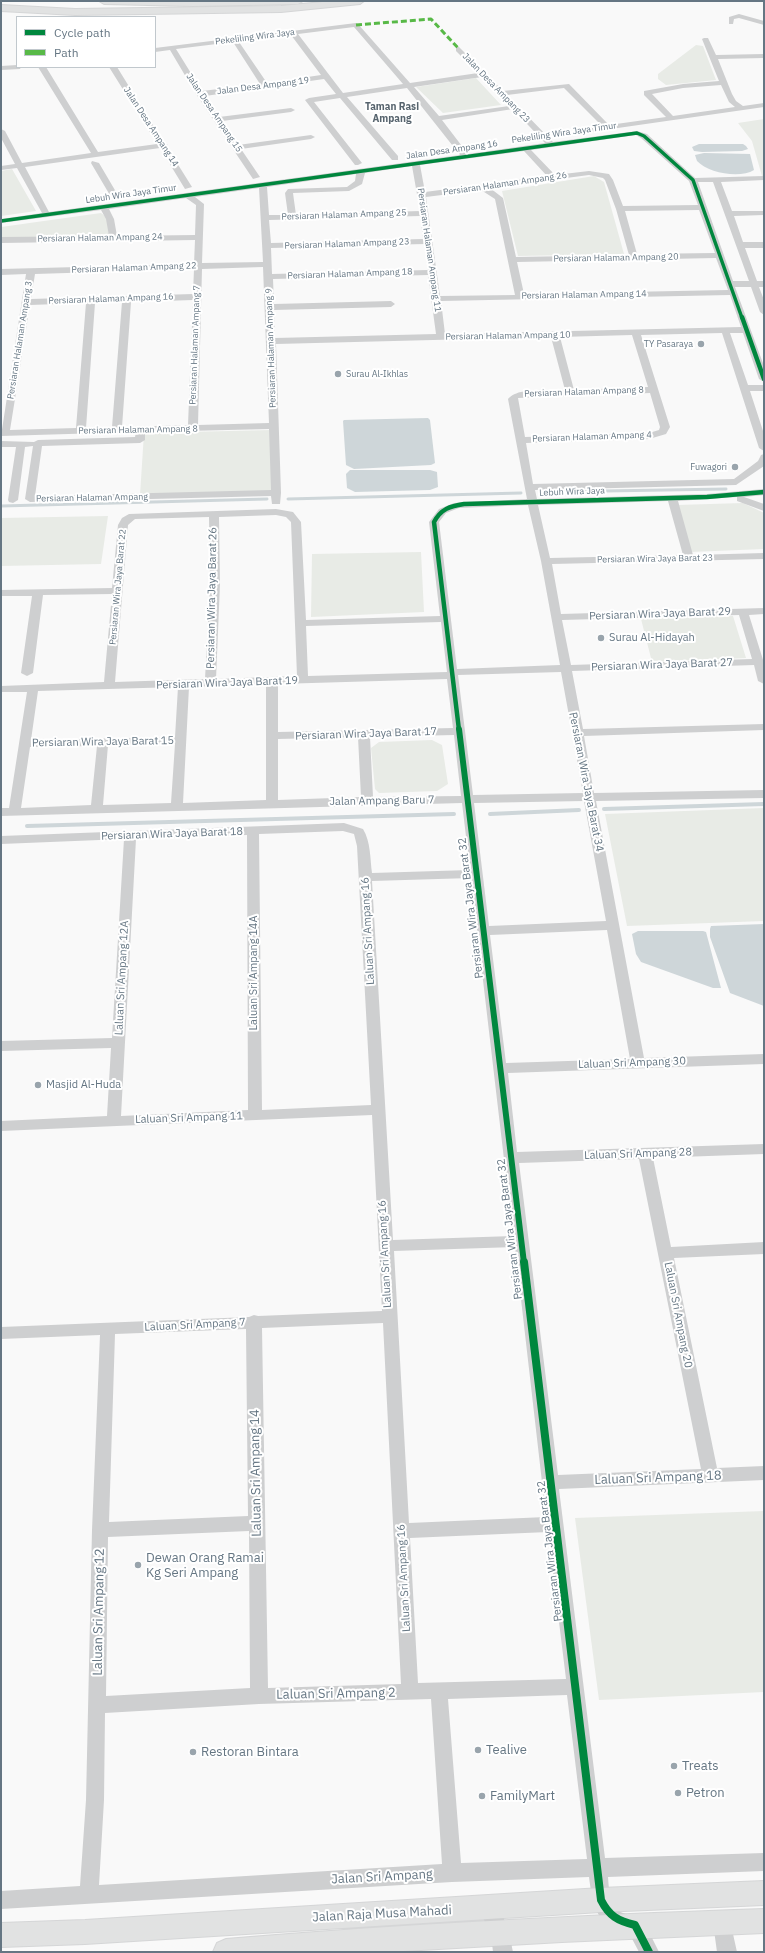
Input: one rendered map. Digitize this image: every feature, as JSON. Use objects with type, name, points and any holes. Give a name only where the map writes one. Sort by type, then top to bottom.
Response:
[{"type":"highway","points":[[104,1],[193,4],[298,1]]},
{"type":"main road","points":[[1,8],[75,12],[274,10],[360,1]]},
{"type":"main road","name":"Jalan Raja Musa Mahadi","points":[[1,1935],[93,1932],[601,1900],[764,1893]]},
{"type":"main road","points":[[226,1952],[502,1942],[635,1925],[764,1921]]},
{"type":"street","points":[[731,22],[731,18],[736,16],[764,23]]},
{"type":"street","name":"Pekeliling Wira Jaya","points":[[156,50],[234,39],[356,26],[406,86]]},
{"type":"street","points":[[293,33],[326,78],[395,158]]},
{"type":"street","points":[[706,38],[733,102],[741,108]]},
{"type":"street","points":[[234,39],[265,85]]},
{"type":"street","name":"Jalan Desa Ampang 15","points":[[172,48],[200,94],[237,147],[255,179]]},
{"type":"street","name":"Jalan Desa Ampang 23","points":[[458,49],[514,107],[532,139],[550,144]]},
{"type":"street","points":[[713,57],[764,56]]},
{"type":"street","points":[[1,68],[16,66]]},
{"type":"street","points":[[43,68],[96,159],[115,198]]},
{"type":"street","name":"Jalan Desa Ampang 14","points":[[114,68],[164,145],[188,191]]},
{"type":"street","points":[[292,217],[289,193],[291,191],[349,189],[359,182],[360,167],[309,100],[341,94],[483,75]]},
{"type":"street","name":"Jalan Desa Ampang 19","points":[[200,94],[326,78]]},
{"type":"street","points":[[671,118],[647,93],[683,86],[724,83]]},
{"type":"street","points":[[406,86],[463,152]]},
{"type":"street","points":[[501,93],[566,86],[607,127]]},
{"type":"street","points":[[584,131],[764,105]]},
{"type":"street","points":[[436,119],[514,107]]},
{"type":"street","points":[[218,119],[291,110]]},
{"type":"street","points":[[681,116],[685,118],[710,118],[764,113]]},
{"type":"street","points":[[1,131],[45,211],[115,198],[188,191],[255,179]]},
{"type":"street","name":"Pekeliling Wira Jaya Timur","points":[[255,179],[360,167],[415,163],[463,152],[525,148],[637,134],[644,136],[693,180],[764,379]]},
{"type":"street","points":[[532,139],[556,135]]},
{"type":"street","points":[[237,147],[311,137]]},
{"type":"street","name":"Jalan Desa Ampang 16","points":[[294,172],[360,167],[395,158],[463,152],[498,144]]},
{"type":"street","points":[[1,168],[96,159],[164,145]]},
{"type":"street","points":[[525,148],[553,178]]},
{"type":"street","name":"Persiaran Halaman Ampang 11","points":[[415,163],[424,213],[441,337]]},
{"type":"street","name":"Persiaran Halaman Ampang 26","points":[[421,195],[484,188],[589,173],[606,176],[620,209]]},
{"type":"street","points":[[95,179],[104,178]]},
{"type":"street","points":[[693,180],[764,178]]},
{"type":"street","name":"Lebuh Wira Jaya Timur","points":[[1,221],[45,211],[104,207],[255,179]]},
{"type":"street","name":"Persiaran Halaman Ampang 9","points":[[255,179],[265,218],[267,246],[276,512]]},
{"type":"street","points":[[716,179],[764,312]]},
{"type":"street","points":[[484,188],[499,198],[520,296]]},
{"type":"street","name":"Persiaran Halaman Ampang 7","points":[[188,191],[200,204],[193,428]]},
{"type":"street","points":[[104,207],[110,219],[113,238]]},
{"type":"street","points":[[634,258],[620,209],[702,207]]},
{"type":"street","name":"Persiaran Halaman Ampang 25","points":[[265,218],[424,213]]},
{"type":"street","points":[[729,214],[764,213]]},
{"type":"street","name":"Persiaran Halaman Ampang 24","points":[[1,240],[198,237]]},
{"type":"street","name":"Persiaran Halaman Ampang 23","points":[[267,246],[428,241]]},
{"type":"street","points":[[740,245],[764,245]]},
{"type":"street","name":"Persiaran Halaman Ampang 20","points":[[513,260],[720,255]]},
{"type":"street","name":"Persiaran Halaman Ampang 22","points":[[1,272],[268,264]]},
{"type":"street","name":"Persiaran Halaman Ampang 3","points":[[3,433],[31,270]]},
{"type":"street","name":"Persiaran Halaman Ampang 18","points":[[268,276],[432,272]]},
{"type":"street","name":"Persiaran Halaman Ampang 14","points":[[435,299],[731,288],[754,284],[764,284]]},
{"type":"street","name":"Persiaran Halaman Ampang 16","points":[[26,302],[196,297]]},
{"type":"street","points":[[117,430],[127,299]]},
{"type":"street","points":[[81,431],[91,300]]},
{"type":"street","points":[[270,307],[391,304]]},
{"type":"street","points":[[725,330],[764,448]]},
{"type":"street","name":"Persiaran Halaman Ampang 10","points":[[270,341],[746,330]]},
{"type":"street","points":[[636,333],[654,390]]},
{"type":"street","points":[[555,335],[570,392]]},
{"type":"street","points":[[744,388],[764,388]]},
{"type":"street","name":"Persiaran Halaman Ampang 8","points":[[515,396],[521,394],[654,390]]},
{"type":"street","name":"Persiaran Halaman Ampang 4","points":[[520,440],[649,436],[663,432],[665,427],[654,390]]},
{"type":"street","name":"Persiaran Wira Jaya Barat 34","points":[[515,396],[513,399],[520,440],[532,502],[546,561],[638,1063]]},
{"type":"street","name":"Persiaran Halaman Ampang 8","points":[[3,433],[274,426]]},
{"type":"street","points":[[1,444],[140,440],[141,429]]},
{"type":"street","name":"Persiaran Halaman Ampang","points":[[38,443],[30,499],[276,493]]},
{"type":"street","points":[[13,500],[21,444]]},
{"type":"street","points":[[529,487],[736,482],[763,462],[764,457]]},
{"type":"street","points":[[744,497],[764,485]]},
{"type":"street","name":"Lebuh Wira Jaya","points":[[744,497],[764,492]]},
{"type":"street","name":"Lebuh Wira Jaya","points":[[439,512],[449,506],[464,504],[707,497],[744,497],[764,499]]},
{"type":"street","points":[[744,497],[764,508]]},
{"type":"street","points":[[672,498],[689,558]]},
{"type":"street","points":[[1,500],[30,499]]},
{"type":"street","points":[[276,512],[289,514],[296,522],[303,680]]},
{"type":"street","name":"Persiaran Wira Jaya Barat 22","points":[[109,686],[123,525],[126,520],[133,516],[276,512]]},
{"type":"street","name":"Persiaran Wira Jaya Barat 32","points":[[439,512],[434,522],[601,1900],[607,1913],[613,1919],[635,1925]]},
{"type":"street","name":"Persiaran Wira Jaya Barat 26","points":[[210,683],[215,584],[214,513]]},
{"type":"street","name":"Persiaran Wira Jaya Barat 23","points":[[546,561],[764,556]]},
{"type":"street","points":[[1,593],[117,591]]},
{"type":"street","points":[[27,673],[38,593]]},
{"type":"street","points":[[743,611],[764,681]]},
{"type":"street","name":"Persiaran Wira Jaya Barat 29","points":[[556,617],[764,611]]},
{"type":"street","points":[[300,623],[446,619]]},
{"type":"street","name":"Persiaran Wira Jaya Barat 27","points":[[453,674],[565,668],[758,662]]},
{"type":"street","name":"Persiaran Wira Jaya Barat 19","points":[[1,689],[272,682],[453,674]]},
{"type":"street","points":[[272,682],[272,804]]},
{"type":"street","points":[[178,807],[184,684]]},
{"type":"street","points":[[14,812],[33,688]]},
{"type":"street","points":[[577,733],[764,727]]},
{"type":"street","name":"Persiaran Wira Jaya Barat 17","points":[[272,736],[364,735],[460,731]]},
{"type":"street","points":[[364,735],[367,801]]},
{"type":"street","name":"Persiaran Wira Jaya Barat 15","points":[[25,744],[182,740]]},
{"type":"street","points":[[97,809],[103,742]]},
{"type":"street","name":"Jalan Ampang Baru 7","points":[[1,812],[367,801],[589,799],[764,794]]},
{"type":"street","name":"Persiaran Wira Jaya Barat 18","points":[[1,840],[344,827]]},
{"type":"street","name":"Laluan Sri Ampang 16","points":[[344,827],[359,832],[363,846],[366,877],[386,1246],[388,1317],[402,1531],[410,1692]]},
{"type":"street","name":"Laluan Sri Ampang 14A","points":[[253,831],[255,1115]]},
{"type":"street","name":"Laluan Sri Ampang 12A","points":[[114,1121],[130,836]]},
{"type":"street","points":[[366,877],[477,874]]},
{"type":"street","points":[[484,931],[612,925]]},
{"type":"street","points":[[1,1046],[118,1043]]},
{"type":"street","name":"Laluan Sri Ampang 30","points":[[501,1068],[764,1059]]},
{"type":"street","name":"Laluan Sri Ampang 11","points":[[1,1126],[378,1110]]},
{"type":"street","name":"Laluan Sri Ampang 28","points":[[512,1158],[764,1149]]},
{"type":"street","name":"Laluan Sri Ampang 20","points":[[645,1154],[710,1475]]},
{"type":"street","points":[[386,1246],[522,1241]]},
{"type":"street","points":[[665,1253],[764,1248]]},
{"type":"street","name":"Laluan Sri Ampang 7","points":[[1,1333],[254,1321],[388,1317]]},
{"type":"street","name":"Laluan Sri Ampang 14","points":[[254,1321],[259,1696]]},
{"type":"street","name":"Laluan Sri Ampang 12","points":[[89,1895],[95,1800],[100,1530],[108,1329]]},
{"type":"street","name":"Laluan Sri Ampang 18","points":[[551,1482],[764,1474]]},
{"type":"street","points":[[100,1530],[257,1523]]},
{"type":"street","points":[[402,1531],[556,1524]]},
{"type":"street","name":"Laluan Sri Ampang 2","points":[[97,1705],[259,1696],[576,1686]]},
{"type":"street","points":[[439,1690],[452,1873]]},
{"type":"street","name":"Jalan Sri Ampang","points":[[1,1900],[452,1873],[598,1866],[764,1862]]},
{"type":"street","points":[[487,1908],[502,1942]]},
{"type":"street","points":[[722,1923],[727,1951]]},
{"type":"street","points":[[635,1925],[649,1952]]},
{"type":"shaded area","points":[[696,45],[703,46],[716,80],[666,85],[658,79],[658,74]]},
{"type":"shaded area","points":[[476,78],[501,105],[443,113],[416,87]]},
{"type":"shaded area","points":[[764,119],[764,176],[762,176],[752,141],[738,123]]},
{"type":"shaded area","points":[[699,144],[743,144],[748,149],[742,151],[694,151],[692,147]]},
{"type":"shaded area","points":[[704,153],[750,154],[754,170],[748,173],[733,174],[709,169],[697,161],[695,155]]},
{"type":"shaded area","points":[[12,169],[36,211],[1,216],[1,171]]},
{"type":"shaded area","points":[[594,176],[604,182],[624,254],[518,256],[502,191]]},
{"type":"shaded area","points":[[101,213],[109,219],[110,235],[1,238],[1,227]]},
{"type":"shaded area","points":[[428,418],[430,420],[435,463],[431,465],[354,469],[346,465],[344,420]]},
{"type":"shaded area","points":[[271,430],[272,491],[140,495],[144,433]]},
{"type":"shaded area","points":[[350,470],[430,470],[437,472],[438,487],[430,490],[355,492],[347,488],[346,474]]},
{"type":"shaded area","points":[[743,503],[764,513],[764,549],[690,552],[677,505]]},
{"type":"shaded area","points":[[108,516],[101,564],[1,566],[1,518]]},
{"type":"shaded area","points":[[421,552],[424,612],[311,617],[312,554]]},
{"type":"shaded area","points":[[733,616],[746,658],[652,662],[641,619]]},
{"type":"shaded area","points":[[432,740],[442,745],[448,784],[437,791],[379,793],[375,789],[371,748],[379,742]]},
{"type":"shaded area","points":[[764,808],[764,921],[627,926],[605,814]]},
{"type":"shaded area","points":[[764,924],[764,1006],[730,993],[710,937],[710,929],[711,926]]},
{"type":"shaded area","points":[[638,931],[706,932],[721,988],[713,988],[641,962],[636,954],[632,934]]},
{"type":"shaded area","points":[[764,1511],[764,1692],[599,1700],[575,1518]]},
{"type":"waterway","points":[[544,492],[726,489]]},
{"type":"waterway","points":[[288,499],[521,493]]},
{"type":"waterway","points":[[1,506],[267,499]]},
{"type":"waterway","points":[[604,809],[764,804]]},
{"type":"waterway","points":[[490,814],[579,810]]},
{"type":"waterway","points":[[27,826],[454,814]]},
{"type":"marked path","points":[[356,25],[431,19],[459,49]]},
{"type":"cycle path","points":[[1,221],[637,133],[644,136],[693,180],[764,379]]},
{"type":"cycle path","points":[[649,1952],[635,1925],[622,1922],[614,1918],[607,1911],[601,1900],[434,522],[446,508],[464,504],[707,497],[764,492]]},
{"type":"place","name":"TY Pasaraya","points":[[701,344]]},
{"type":"place","name":"Surau Al-Ikhlas","points":[[338,374]]},
{"type":"place","name":"Fuwagori","points":[[735,467]]},
{"type":"place","name":"Surau Al-Hidayah","points":[[601,638]]},
{"type":"place","name":"Masjid Al-Huda","points":[[38,1085]]},
{"type":"place","name":"Dewan Orang Ramai Kg Seri Ampang","points":[[138,1565]]},
{"type":"place","name":"Tealive","points":[[478,1750]]},
{"type":"place","name":"Restoran Bintara","points":[[193,1752]]},
{"type":"place","name":"Treats","points":[[674,1766]]},
{"type":"place","name":"Petron","points":[[678,1793]]},
{"type":"place","name":"FamilyMart","points":[[482,1796]]},
{"type":"district","name":"Taman Rasi Ampang","points":[[392,112]]}]
